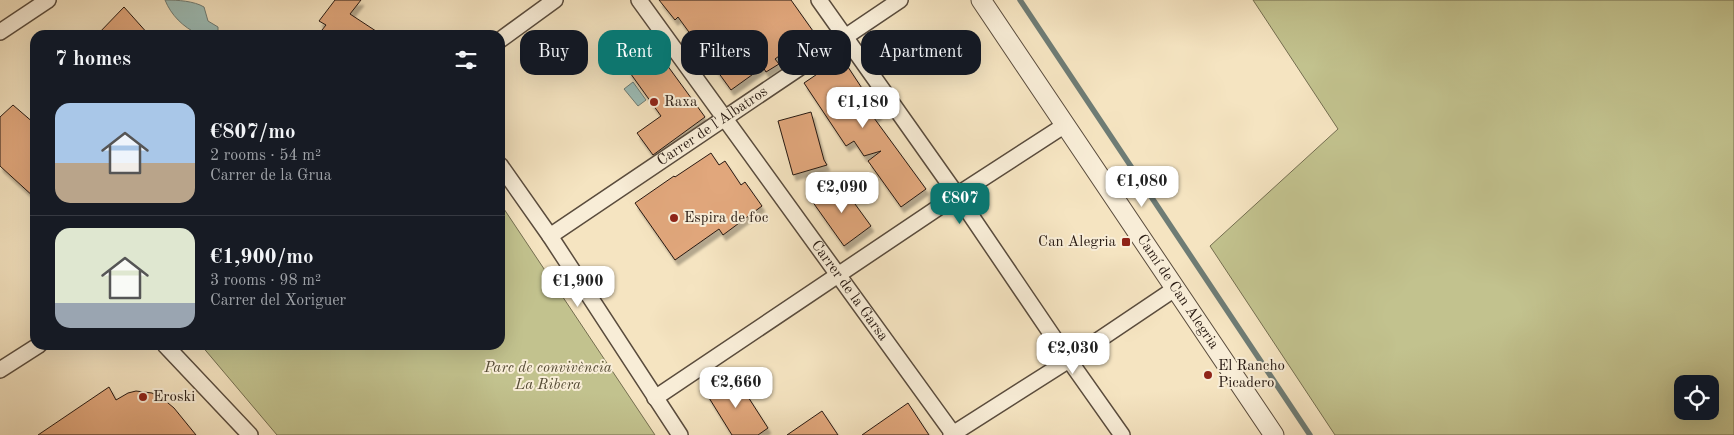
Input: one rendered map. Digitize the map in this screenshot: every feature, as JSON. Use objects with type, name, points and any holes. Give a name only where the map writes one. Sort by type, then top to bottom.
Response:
[{"type":"street","points":[[0,32],[48,0]]},
{"type":"street","points":[[505,36],[556,0]]},
{"type":"street","name":"Carrer de la Garsa","points":[[639,0],[953,435]]},
{"type":"street","points":[[819,0],[840,30]]},
{"type":"street","name":"Carrer de l'Albatros","points":[[851,34],[900,0]]},
{"type":"street","name":"Camí de Can Alegria","points":[[981,0],[1274,435]]},
{"type":"street","points":[[851,45],[1122,435]]},
{"type":"street","name":"Carrer de l'Albatros","points":[[550,236],[790,75]]},
{"type":"street","points":[[655,398],[957,195],[1065,125]]},
{"type":"street","points":[[505,172],[550,236],[680,435]]},
{"type":"street","points":[[953,435],[1176,288]]},
{"type":"street","points":[[0,370],[32,350]]},
{"type":"street","points":[[170,350],[250,435]]},
{"type":"green space","points":[[1253,0],[1734,0],[1734,435],[1335,435],[1210,246],[1338,129]]},
{"type":"green space","name":"Parc de convivència La Ribera","points":[[505,210],[655,435],[277,435],[205,350],[505,350]]},
{"type":"water","points":[[165,0],[191,2],[204,7],[208,21],[218,27],[218,30],[191,30],[174,16]]},
{"type":"water","points":[[633,82],[646,100],[638,106],[624,89]]},
{"type":"building","points":[[335,0],[361,0],[350,14],[374,30],[322,30],[326,25],[319,21]]},
{"type":"building","points":[[659,0],[791,0],[812,30],[778,30],[778,57],[775,59],[778,65],[768,71],[768,30],[687,30],[678,17],[675,20]]},
{"type":"building","points":[[124,7],[145,30],[102,30]]},
{"type":"building","points":[[671,71],[705,117],[653,155],[637,133],[661,116],[632,75],[671,75]]},
{"type":"building","points":[[851,72],[879,114],[874,118],[926,189],[901,207],[868,161],[881,151],[864,156],[854,141],[846,146],[804,83],[816,75],[851,75]]},
{"type":"building","points":[[720,75],[752,75],[731,90]]},
{"type":"building","points":[[13,105],[30,120],[30,193],[0,166],[0,117]]},
{"type":"building","points":[[811,112],[827,165],[793,175],[778,121]]},
{"type":"building","points":[[711,153],[719,165],[725,161],[741,185],[745,182],[762,206],[723,235],[719,229],[675,260],[635,203]]},
{"type":"building","points":[[839,182],[871,226],[844,246],[812,201]]},
{"type":"building","points":[[734,375],[768,428],[758,435],[732,435],[706,393]]},
{"type":"building","points":[[109,387],[116,400],[136,391],[152,393],[162,398],[174,408],[196,435],[38,435]]},
{"type":"building","points":[[908,403],[929,435],[862,435]]},
{"type":"building","points":[[822,411],[838,435],[787,435]]},
{"type":"waterway","points":[[1020,0],[1310,435]]},
{"type":"place","name":"Raxa","points":[[654,102]]},
{"type":"place","name":"Espira de foc","points":[[674,218]]},
{"type":"place","name":"Can Alegria","points":[[1126,242]]},
{"type":"place","name":"El Rancho Picadero","points":[[1208,375]]},
{"type":"place","name":"Eroski","points":[[143,397]]}]
